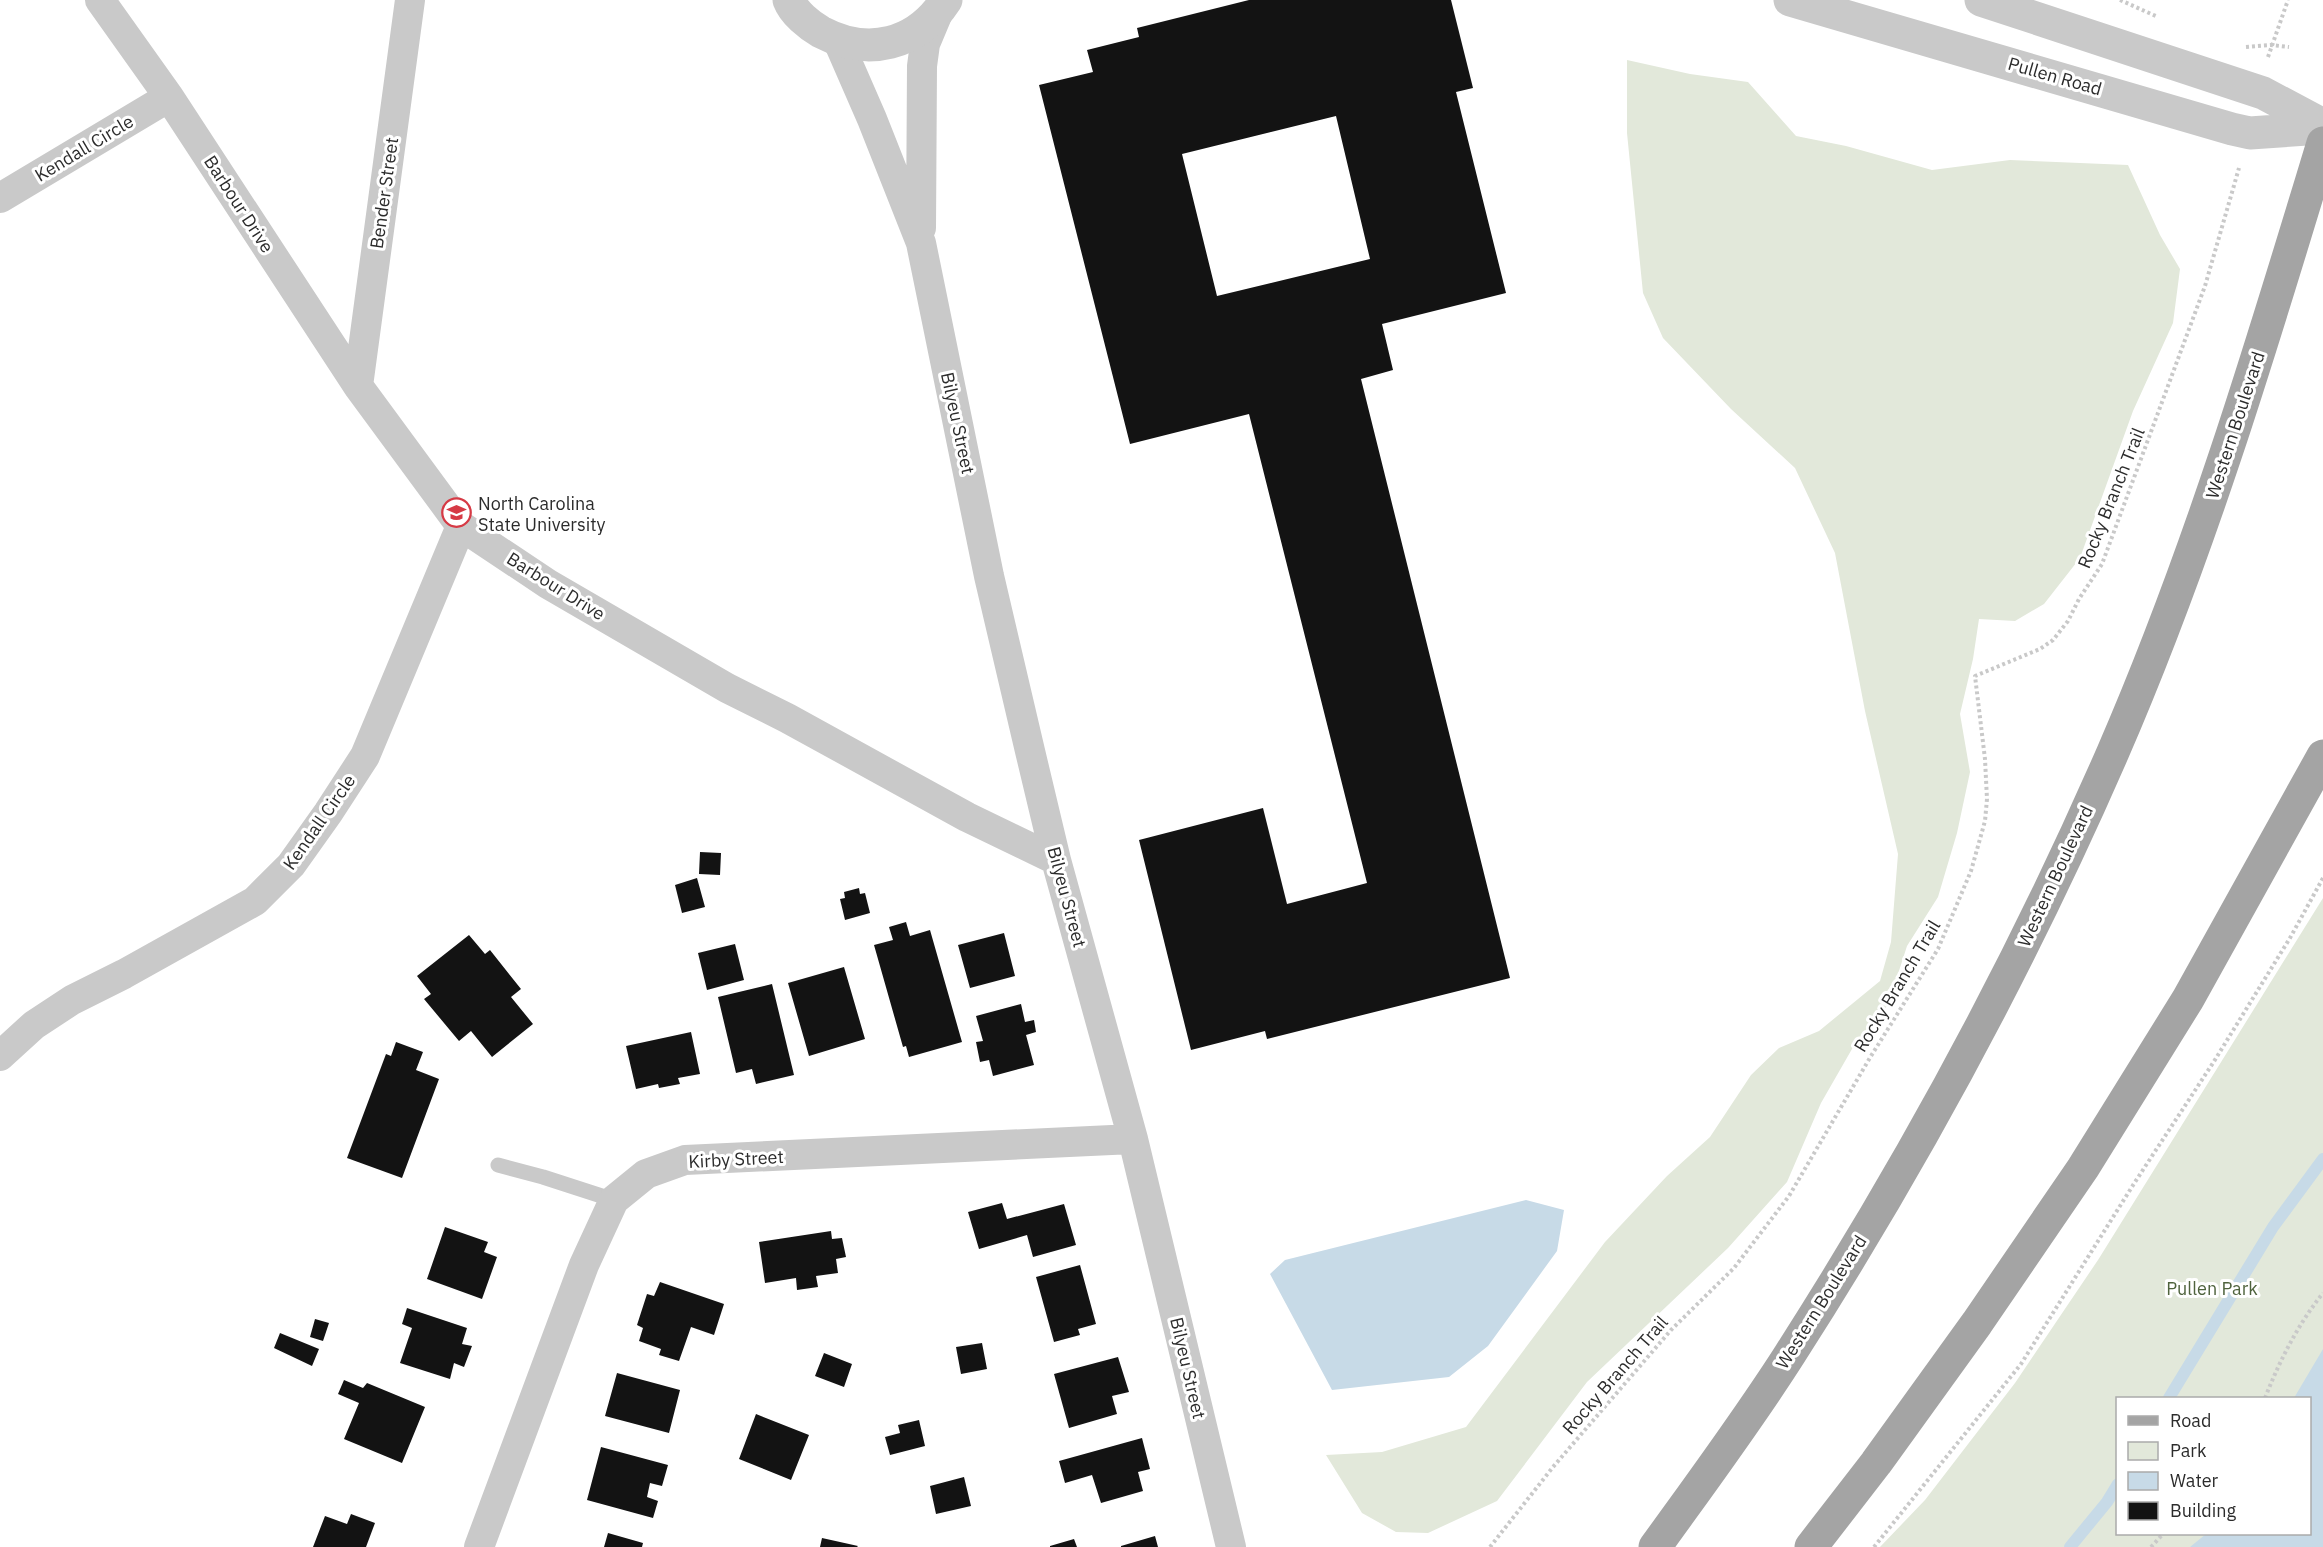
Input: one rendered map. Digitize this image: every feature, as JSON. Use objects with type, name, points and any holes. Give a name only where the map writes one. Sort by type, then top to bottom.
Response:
[{"type":"main road","name":"Western Boulevard","points":[[1655,1547],[1729,1445],[1790,1354],[1895,1182],[1985,1018],[2070,846],[2114,749],[2178,590],[2228,452],[2323,143]]},
{"type":"main road","points":[[1810,1547],[1876,1463],[1957,1351],[2083,1168],[2188,999],[2323,756]]},
{"type":"street","name":"Barbour Drive","points":[[100,0],[169,98],[358,386],[461,525],[549,584],[727,688],[787,718],[967,817],[1056,860]]},
{"type":"street","name":"Bender Street","points":[[358,386],[410,0]]},
{"type":"street","points":[[789,0],[791,6],[812,27],[838,41],[864,46],[892,43],[917,31],[942,7]]},
{"type":"street","name":"Pullen Road","points":[[1790,0],[2232,129],[2250,133],[2323,127]]},
{"type":"street","name":"Pullen Road","points":[[1982,0],[2264,93],[2323,127]]},
{"type":"street","name":"Bilyeu Street","points":[[921,243],[922,66],[925,44],[942,7]]},
{"type":"street","name":"Bilyeu Street","points":[[838,41],[864,99],[921,243],[989,576],[1056,860],[1133,1139],[1231,1547]]},
{"type":"street","name":"Kendall Circle","points":[[0,198],[169,98]]},
{"type":"street","name":"Kendall Circle","points":[[0,1056],[34,1025],[72,1000],[200,933],[255,901],[291,864],[365,756],[461,525]]},
{"type":"street","name":"Kirby Street","points":[[479,1547],[584,1265],[614,1200],[646,1174],[685,1160],[1133,1139]]},
{"type":"lane","points":[[498,1165],[543,1176],[614,1200]]},
{"type":"path","points":[[2120,0],[2162,19]]},
{"type":"path","points":[[2267,60],[2288,0]]},
{"type":"path","points":[[2244,47],[2271,45],[2289,47]]},
{"type":"path","name":"Rocky Branch Trail","points":[[1490,1547],[1553,1467],[1656,1347],[1734,1268],[1789,1196],[1870,1056],[1938,949],[1971,871],[1985,821],[1988,799],[1975,676],[2040,649],[2053,640],[2068,621],[2079,599],[2102,564],[2205,286],[2234,184]]},
{"type":"path","points":[[1874,1547],[2021,1364],[2135,1182],[2214,1063],[2290,938],[2323,878]]},
{"type":"path","points":[[2265,1397],[2282,1355],[2305,1316],[2323,1293]]},
{"type":"path","points":[[2151,1547],[2161,1535]]},
{"type":"green space","points":[[1627,60],[1690,74],[1748,82],[1796,136],[1846,146],[1932,170],[2010,160],[2128,165],[2160,235],[2180,269],[2173,323],[2133,411],[2080,558],[2044,604],[2015,621],[1979,619],[1973,659],[1960,714],[1970,772],[1957,833],[1938,897],[1907,946],[1888,1005],[1856,1042],[1821,1103],[1787,1182],[1728,1248],[1587,1382],[1497,1501],[1428,1533],[1396,1532],[1362,1513],[1326,1455],[1382,1452],[1466,1427],[1605,1242],[1667,1176],[1710,1137],[1751,1075],[1779,1048],[1819,1031],[1880,981],[1891,942],[1898,854],[1865,711],[1835,553],[1795,468],[1731,409],[1663,338],[1643,293],[1627,133]]},
{"type":"green space","name":"Pullen Park","points":[[2323,898],[2323,1547],[1880,1547],[1925,1500],[2015,1383],[2098,1260]]},
{"type":"water","points":[[1526,1200],[1564,1210],[1557,1251],[1488,1346],[1449,1377],[1332,1390],[1270,1274],[1285,1260]]},
{"type":"water","points":[[2323,1349],[2323,1547],[2190,1547],[2205,1535],[2311,1535],[2311,1397],[2295,1397]]},
{"type":"building","points":[[1249,0],[1451,0],[1473,88],[1456,92],[1506,293],[1382,324],[1393,370],[1361,379],[1510,978],[1267,1039],[1265,1031],[1191,1050],[1139,840],[1263,808],[1287,904],[1367,883],[1249,414],[1130,444],[1039,85],[1093,72],[1087,50],[1139,37],[1137,28]],"holes":[[[1336,116],[1370,259],[1217,296],[1182,154]]]},
{"type":"building","points":[[700,852],[721,853],[720,875],[699,874]]},
{"type":"building","points":[[697,878],[705,907],[682,913],[675,885]]},
{"type":"building","points":[[859,888],[860,894],[865,893],[870,913],[845,920],[840,899],[845,898],[844,892]]},
{"type":"building","points":[[906,922],[910,936],[930,930],[962,1042],[909,1057],[906,1046],[903,1047],[874,945],[893,940],[889,927]]},
{"type":"building","points":[[1004,933],[1015,976],[970,988],[958,945]]},
{"type":"building","points":[[469,935],[485,954],[490,950],[521,989],[511,997],[533,1024],[492,1057],[471,1031],[459,1041],[424,999],[431,994],[417,976]]},
{"type":"building","points":[[735,944],[744,980],[707,990],[698,953]]},
{"type":"building","points":[[844,967],[865,1039],[809,1056],[788,983]]},
{"type":"building","points":[[772,984],[794,1075],[756,1084],[752,1069],[736,1073],[718,997]]},
{"type":"building","points":[[1021,1004],[1025,1022],[1034,1020],[1036,1032],[1026,1035],[1034,1065],[993,1076],[989,1060],[980,1062],[976,1042],[983,1041],[976,1016]]},
{"type":"building","points":[[691,1032],[700,1074],[678,1078],[680,1084],[659,1088],[658,1084],[636,1089],[626,1046]]},
{"type":"building","points":[[396,1042],[423,1052],[416,1070],[439,1079],[402,1178],[347,1158],[386,1054],[391,1056]]},
{"type":"building","points":[[1002,1203],[1007,1219],[1064,1204],[1076,1245],[1033,1257],[1027,1235],[979,1249],[968,1212]]},
{"type":"building","points":[[445,1227],[488,1242],[484,1252],[497,1257],[482,1299],[427,1279]]},
{"type":"building","points":[[831,1231],[832,1239],[842,1238],[846,1257],[836,1259],[838,1273],[816,1276],[818,1287],[797,1290],[796,1278],[765,1283],[759,1242]]},
{"type":"building","points":[[1080,1265],[1096,1324],[1078,1329],[1080,1335],[1054,1342],[1036,1277]]},
{"type":"building","points":[[660,1282],[724,1304],[714,1335],[691,1327],[679,1361],[659,1355],[661,1349],[639,1341],[643,1328],[637,1325],[647,1294],[654,1296]]},
{"type":"building","points":[[407,1308],[467,1328],[462,1344],[472,1346],[464,1367],[454,1363],[450,1379],[400,1363],[412,1328],[402,1324]]},
{"type":"building","points":[[315,1319],[329,1323],[323,1341],[310,1337]]},
{"type":"building","points":[[280,1333],[319,1349],[312,1366],[274,1348]]},
{"type":"building","points":[[982,1343],[987,1369],[961,1374],[956,1347]]},
{"type":"building","points":[[824,1353],[852,1364],[844,1387],[815,1376]]},
{"type":"building","points":[[1118,1357],[1129,1392],[1112,1396],[1117,1414],[1069,1428],[1054,1374]]},
{"type":"building","points":[[617,1373],[680,1390],[669,1433],[605,1416]]},
{"type":"building","points":[[344,1380],[363,1388],[367,1383],[425,1407],[402,1463],[344,1439],[359,1403],[338,1394]]},
{"type":"building","points":[[756,1414],[809,1435],[791,1480],[739,1459]]},
{"type":"building","points":[[919,1420],[925,1446],[890,1455],[885,1437],[900,1433],[898,1425]]},
{"type":"building","points":[[1142,1438],[1150,1469],[1138,1472],[1143,1491],[1101,1503],[1092,1475],[1065,1483],[1059,1461]]},
{"type":"building","points":[[601,1447],[668,1465],[662,1486],[650,1483],[647,1497],[658,1501],[653,1518],[587,1500]]},
{"type":"building","points":[[964,1477],[971,1506],[936,1514],[930,1486]]},
{"type":"building","points":[[351,1514],[375,1523],[366,1547],[313,1547],[325,1516],[347,1524]]},
{"type":"building","points":[[608,1533],[643,1543],[642,1547],[604,1547]]},
{"type":"building","points":[[1155,1536],[1158,1547],[1121,1547],[1121,1546]]},
{"type":"building","points":[[822,1538],[858,1546],[820,1547]]},
{"type":"building","points":[[1074,1539],[1077,1547],[1050,1547],[1050,1546]]},
{"type":"waterway","points":[[2170,1397],[2273,1227],[2323,1159]]},
{"type":"waterway","points":[[2070,1547],[2107,1502],[2116,1487]]},
{"type":"place","name":"North Carolina State University","points":[[457,513]]}]
